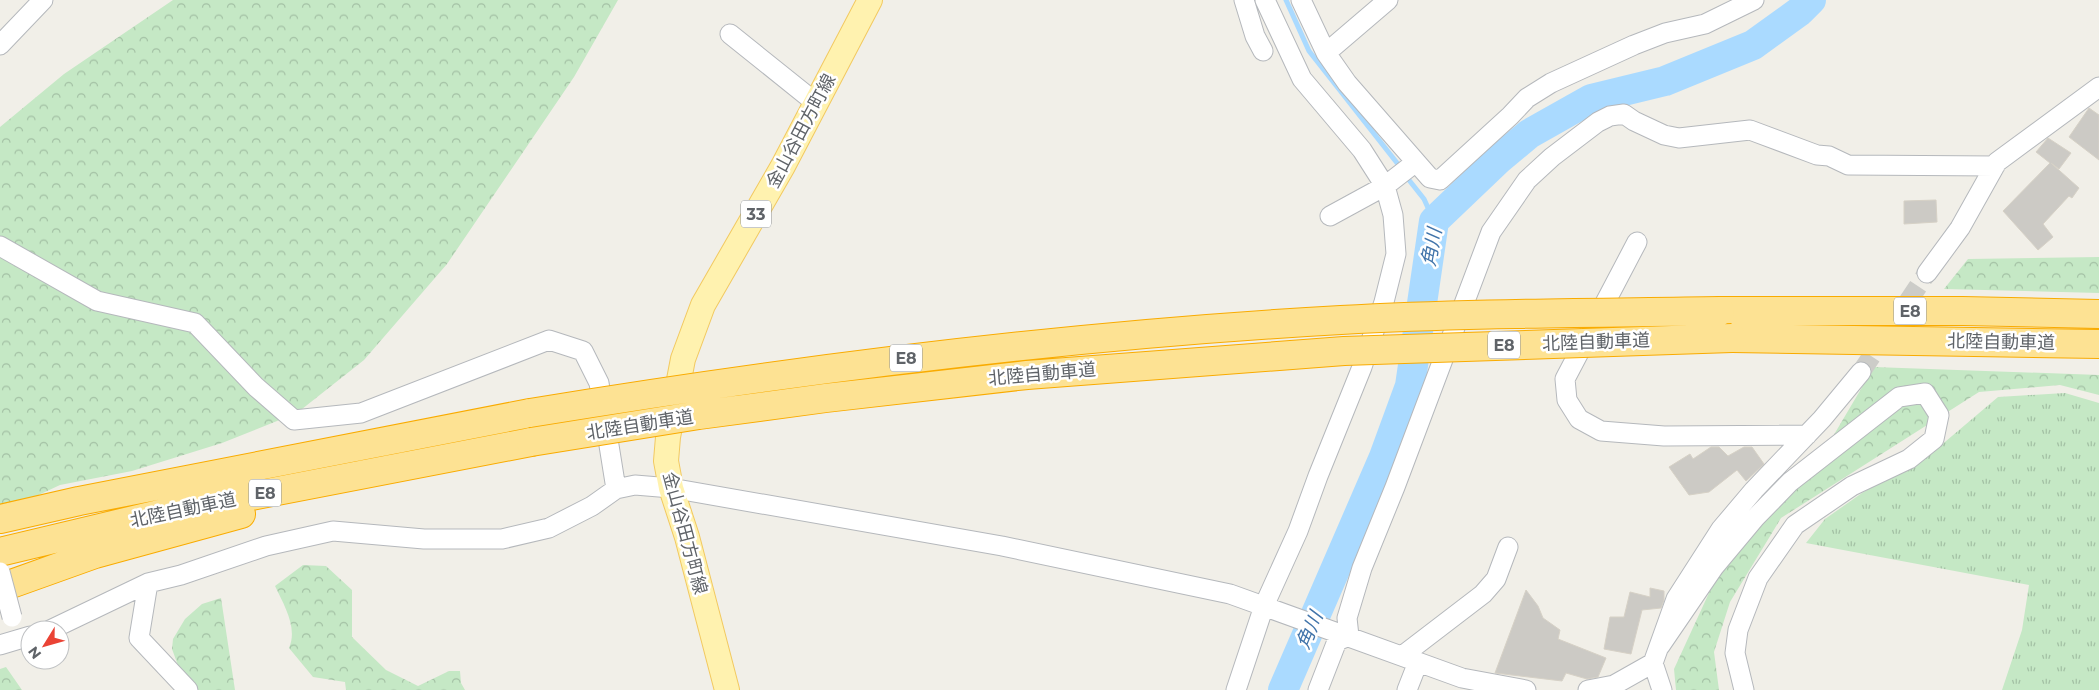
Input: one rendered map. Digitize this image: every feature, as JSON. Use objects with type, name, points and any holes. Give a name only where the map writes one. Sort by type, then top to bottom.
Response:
[{"type":"highway","name":"北陸自動車道","points":[[0,519],[79,501],[530,413],[693,386],[1026,344],[1343,320],[1476,314],[1962,311],[2099,314]]},
{"type":"highway","name":"北陸自動車道","points":[[0,552],[163,513],[531,442],[699,415],[826,398],[1027,375],[1344,350],[1732,338],[2099,344]]},
{"type":"highway","points":[[0,588],[96,554],[484,451]]},
{"type":"main road","name":"金山谷田方町線","points":[[727,690],[687,537],[671,488],[666,461],[668,436],[683,358],[703,305],[783,166],[870,0]]},
{"type":"street","points":[[0,45],[43,0]]},
{"type":"street","points":[[1244,0],[1255,36],[1263,51]]},
{"type":"street","points":[[1236,690],[1266,606],[1298,532],[1318,476],[1362,367],[1384,302],[1396,254],[1393,215],[1385,186],[1362,150],[1302,79],[1265,0]]},
{"type":"street","points":[[1301,0],[1326,53],[1347,83],[1430,178],[1440,180],[1527,98],[1551,83],[1634,45],[1665,33],[1705,24],[1754,0]]},
{"type":"street","points":[[1326,53],[1388,0]]},
{"type":"street","points":[[730,34],[816,104]]},
{"type":"street","points":[[1927,273],[1960,228],[1997,162],[2099,87]]},
{"type":"street","points":[[1347,635],[1347,618],[1362,568],[1395,487],[1492,232],[1527,180],[1552,157],[1598,122],[1610,116],[1624,114],[1634,121],[1664,134],[1679,138],[1750,130],[1817,156],[1829,156],[1848,165],[1995,166]]},
{"type":"street","points":[[1330,216],[1385,186],[1416,162]]},
{"type":"street","points":[[1637,242],[1564,379],[1567,400],[1579,419],[1601,431],[1664,436],[1807,435]]},
{"type":"street","points":[[0,246],[97,301],[195,323],[256,387],[294,420],[360,413],[549,340],[583,351],[599,383],[616,489]]},
{"type":"street","points":[[1588,690],[1614,685],[1653,663],[1676,599],[1721,529],[1754,490],[1807,435],[1861,372]]},
{"type":"street","points":[[1660,646],[1714,567],[1755,518],[1790,482],[1899,397],[1925,393],[1940,415],[1934,439],[1909,459],[1852,486],[1795,525],[1758,578],[1738,630],[1735,653],[1744,690]]},
{"type":"street","points":[[70,620],[148,583],[181,575],[266,546],[332,531],[424,539],[502,539],[549,528],[592,506],[616,489],[635,485],[671,488],[1002,546],[1230,594],[1462,678],[1526,690]]},
{"type":"street","points":[[1408,690],[1410,659],[1483,594],[1496,579],[1508,547]]},
{"type":"street","points":[[0,572],[16,640]]},
{"type":"street","points":[[148,583],[139,638],[188,690]]},
{"type":"street","points":[[1318,690],[1338,641],[1347,635]]},
{"type":"street","points":[[1653,663],[1662,690]]},
{"type":"green space","points":[[173,0],[618,0],[574,77],[447,264],[364,360],[297,413],[222,443],[132,471],[60,485],[0,513],[0,127],[64,74]]},
{"type":"green space","points":[[2099,257],[2099,293],[1944,289],[1968,259]]},
{"type":"green space","points":[[1874,367],[2099,375],[2099,395],[2060,385],[1979,392],[1781,518],[1730,602],[1714,652],[1719,690],[1676,690],[1674,669],[1714,582],[1832,438]]},
{"type":"green space","points":[[2065,393],[2099,403],[2099,690],[2002,690],[2022,630],[2029,585],[1806,543],[1825,519],[1862,493],[1913,465],[1939,447],[1998,397]]},
{"type":"green space","points":[[303,565],[326,566],[352,590],[352,637],[386,670],[418,686],[449,671],[460,671],[461,683],[465,690],[346,690],[345,682],[313,677],[289,648],[292,633],[291,625],[275,586]]},
{"type":"green space","points":[[221,598],[235,690],[187,690],[172,649],[173,639],[185,619],[202,604]]},
{"type":"green space","points":[[6,667],[22,690],[0,690],[0,669]]},
{"type":"building","points":[[2089,108],[2099,115],[2099,160],[2069,137]]},
{"type":"building","points":[[2048,138],[2071,153],[2059,169],[2051,163],[2079,188],[2072,198],[2069,196],[2043,224],[2053,237],[2038,250],[2003,211],[2050,163],[2036,152]]},
{"type":"building","points":[[1936,200],[1937,222],[1904,224],[1904,201]]},
{"type":"building","points":[[1711,447],[1719,447],[1728,456],[1744,447],[1752,447],[1764,464],[1746,481],[1737,470],[1709,492],[1689,495],[1669,467],[1690,454],[1693,459]]},
{"type":"building","points":[[1650,588],[1664,591],[1664,600],[1661,608],[1642,610],[1631,654],[1604,649],[1610,617],[1624,617],[1630,592],[1650,597]]},
{"type":"building","points":[[1526,590],[1538,606],[1543,618],[1560,630],[1558,639],[1606,658],[1598,677],[1587,679],[1566,673],[1562,681],[1495,673]]},
{"type":"waterway","points":[[1286,0],[1309,51],[1401,168]]},
{"type":"waterway","name":"角川","points":[[1283,690],[1384,457],[1410,386],[1434,221],[1499,159],[1529,134],[1591,99],[1665,81],[1753,45],[1800,11],[1811,0]]},
{"type":"waterway","points":[[1405,175],[1424,199],[1434,221]]},
{"type":"tunnel","points":[[1861,372],[1927,273]]}]
